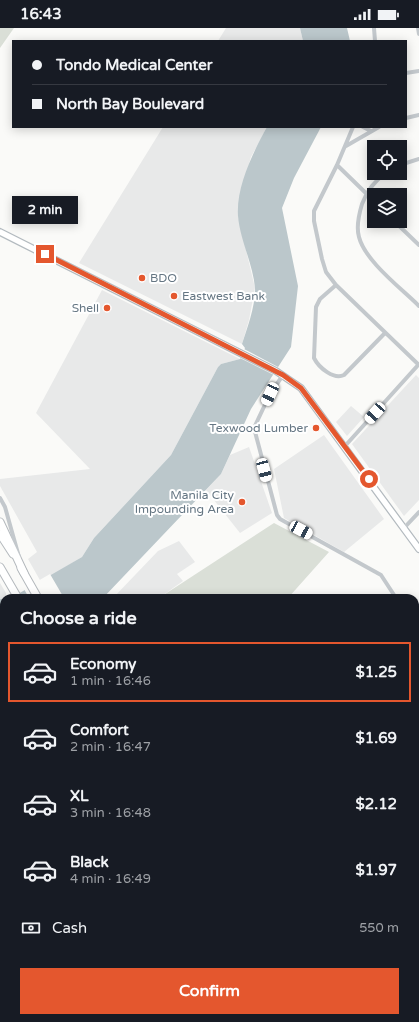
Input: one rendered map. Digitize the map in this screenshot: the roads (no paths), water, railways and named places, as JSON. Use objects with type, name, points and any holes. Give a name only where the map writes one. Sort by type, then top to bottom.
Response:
[{"type":"highway","points":[[0,522],[24,573]]},
{"type":"highway","points":[[0,534],[36,594]]},
{"type":"highway","points":[[0,567],[15,594]]},
{"type":"main road","points":[[0,232],[276,371],[301,388],[345,446],[419,549]]},
{"type":"street","points":[[374,28],[376,40]]},
{"type":"street","points":[[418,28],[419,34]]},
{"type":"street","points":[[407,73],[419,70]]},
{"type":"street","points":[[407,118],[419,115]]},
{"type":"street","points":[[345,446],[419,365],[336,285],[326,272],[322,259],[314,221],[314,211],[337,165],[353,128]]},
{"type":"street","points":[[365,128],[371,131]]},
{"type":"street","points":[[345,146],[377,128]]},
{"type":"street","points":[[407,163],[419,159]]},
{"type":"street","points":[[337,165],[366,194]]},
{"type":"street","points":[[378,180],[372,185],[366,194],[361,207],[357,231],[362,247],[376,264],[419,306]]},
{"type":"street","points":[[401,228],[419,245]]},
{"type":"street","points":[[336,285],[320,299],[316,308],[314,358],[317,364],[333,376],[340,377],[344,375],[385,332]]},
{"type":"street","points":[[283,375],[270,394],[254,428],[277,515],[280,519],[380,575],[393,594]]},
{"type":"street","points":[[0,498],[5,507],[24,573]]},
{"type":"street","points":[[404,528],[419,512]]},
{"type":"place","name":"BDO","points":[[142,278]]},
{"type":"place","name":"Eastwest Bank","points":[[174,296]]},
{"type":"place","name":"Shell","points":[[107,308]]},
{"type":"place","name":"Texwood Lumber","points":[[316,428]]},
{"type":"place","name":"Manila City Impounding Area","points":[[242,502]]}]
